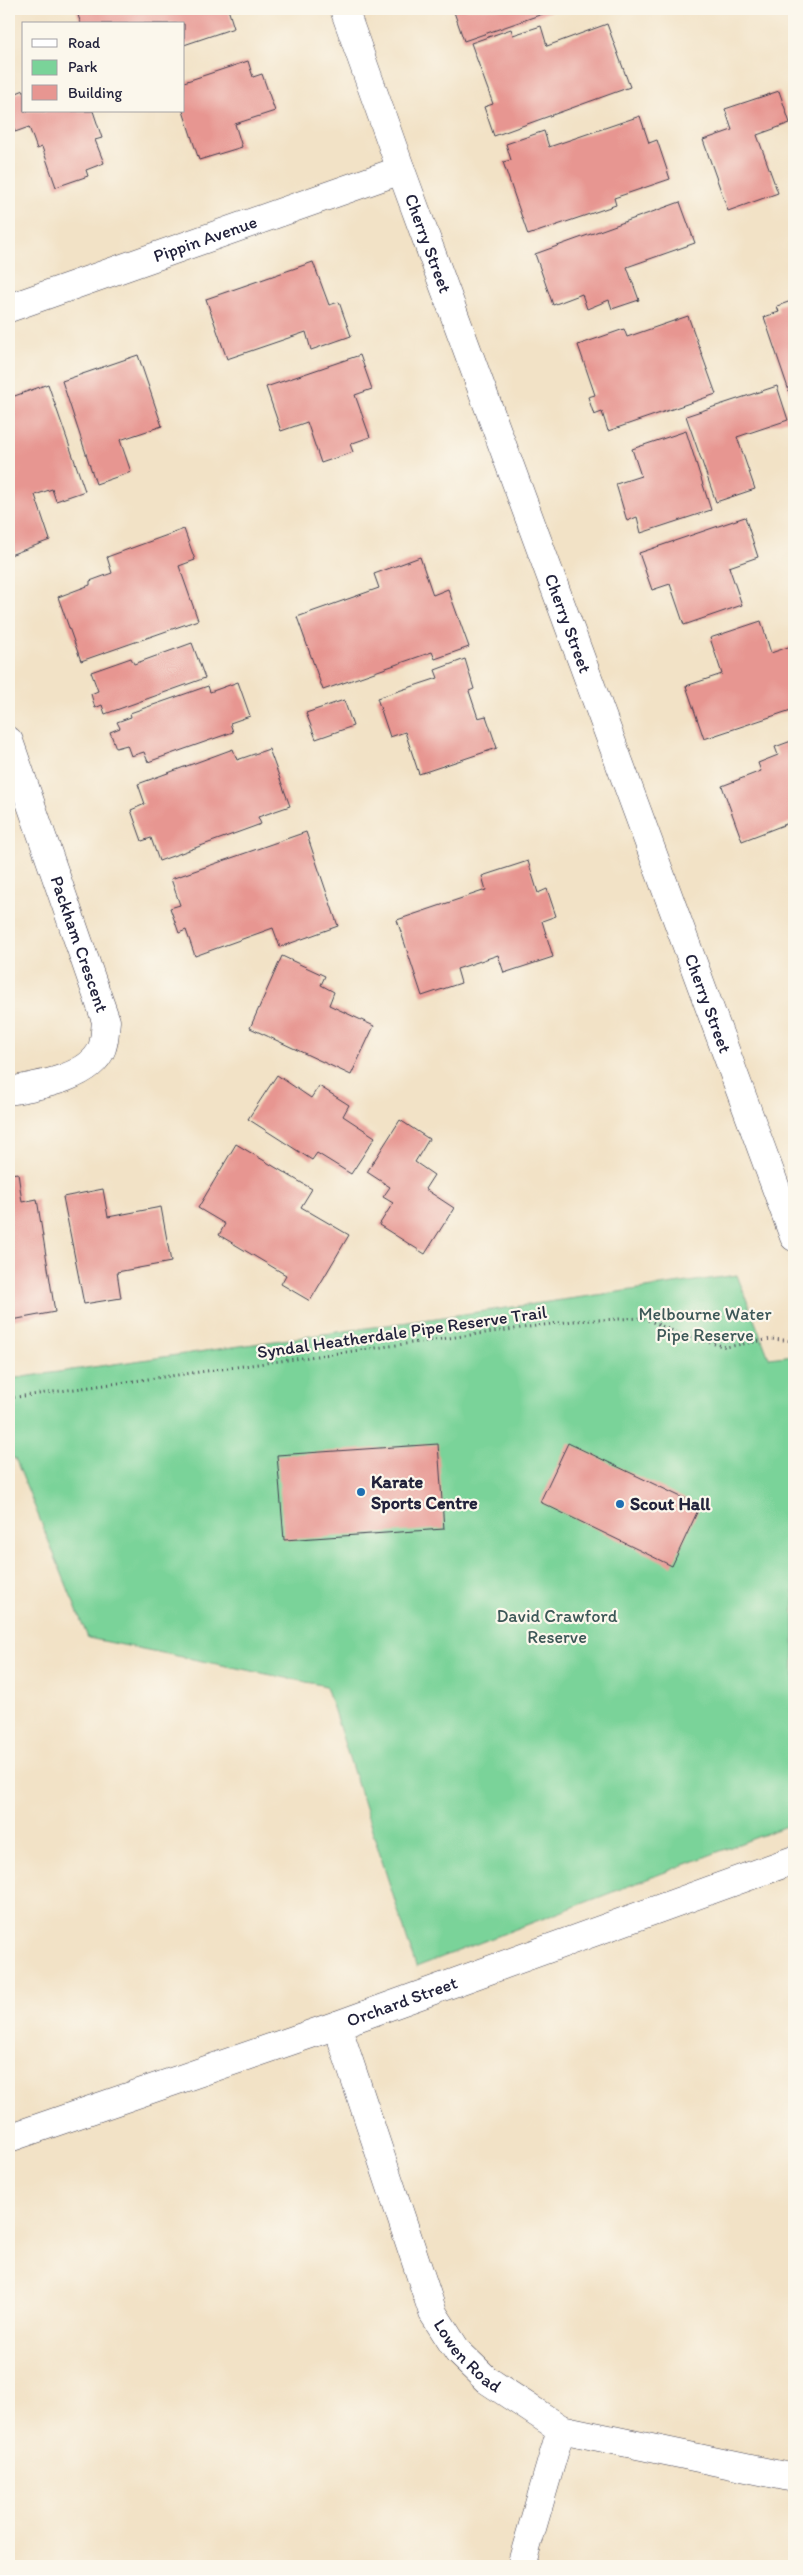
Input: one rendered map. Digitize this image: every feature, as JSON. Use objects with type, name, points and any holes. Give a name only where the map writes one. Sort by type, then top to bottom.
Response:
[{"type":"street","name":"Cherry Street","points":[[344,9],[401,170],[794,1237]]},
{"type":"street","name":"Pippin Avenue","points":[[9,308],[401,170]]},
{"type":"street","name":"Packham Crescent","points":[[9,741],[106,1021],[102,1049],[82,1071],[40,1085],[9,1091]]},
{"type":"street","name":"Orchard Street","points":[[9,2138],[337,2025],[794,1860]]},
{"type":"street","name":"Lowen Road","points":[[337,2025],[433,2313],[458,2352],[486,2380],[561,2429],[794,2478]]},
{"type":"street","points":[[521,2566],[561,2429]]},
{"type":"path","name":"Syndal Heatherdale Pipe Reserve Trail","points":[[9,1398],[573,1322],[643,1318],[684,1336],[726,1346],[771,1338],[794,1341]]},
{"type":"green space","name":"David Crawford Reserve","points":[[737,1275],[769,1358],[794,1355],[794,1823],[416,1967],[326,1686],[88,1638],[15,1458],[9,1459],[9,1379]]},
{"type":"building","points":[[76,9],[228,9],[234,28],[185,45],[185,22],[80,22]]},
{"type":"building","points":[[453,9],[557,9],[464,41]]},
{"type":"building","points":[[607,24],[630,87],[494,136],[484,107],[493,104],[471,43],[511,29],[513,35],[541,26],[547,46]]},
{"type":"building","points":[[248,61],[253,77],[262,74],[275,111],[235,124],[242,147],[199,160],[183,112],[185,112],[185,82]]},
{"type":"building","points":[[22,91],[22,112],[93,112],[102,138],[95,140],[104,163],[86,170],[88,176],[56,187],[42,147],[37,149],[29,127],[15,132],[9,114],[9,96]]},
{"type":"building","points":[[779,91],[790,123],[757,135],[778,193],[728,211],[703,140],[732,130],[725,109]]},
{"type":"building","points":[[640,116],[649,143],[657,140],[670,179],[614,198],[616,205],[528,235],[503,162],[511,160],[506,144],[544,131],[549,147]]},
{"type":"building","points":[[680,202],[695,243],[627,267],[639,300],[612,309],[609,300],[587,309],[582,294],[553,305],[535,254]]},
{"type":"building","points":[[313,262],[329,305],[339,302],[351,336],[311,350],[306,332],[227,359],[206,299]]},
{"type":"building","points":[[794,300],[794,399],[792,400],[764,317],[779,312],[777,306]]},
{"type":"building","points":[[688,316],[716,394],[608,431],[602,412],[594,415],[588,397],[595,395],[578,345],[624,329],[627,337]]},
{"type":"building","points":[[138,355],[162,426],[120,440],[131,472],[96,484],[62,381]]},
{"type":"building","points":[[360,355],[372,389],[355,395],[370,437],[350,444],[353,452],[321,463],[307,422],[281,431],[266,387]]},
{"type":"building","points":[[48,384],[85,491],[56,501],[52,489],[35,495],[50,540],[10,555],[9,398]]},
{"type":"building","points":[[777,386],[788,420],[737,437],[755,489],[716,502],[686,416]]},
{"type":"building","points":[[686,431],[711,510],[641,533],[637,517],[627,521],[616,484],[641,476],[632,449]]},
{"type":"building","points":[[745,517],[758,557],[729,567],[742,605],[684,625],[670,584],[652,590],[639,553]]},
{"type":"building","points":[[184,529],[195,560],[179,566],[198,620],[81,661],[58,597],[90,585],[90,581],[112,573],[107,557]]},
{"type":"building","points":[[420,557],[433,595],[448,589],[469,647],[435,659],[432,652],[323,690],[297,617],[379,588],[374,574]]},
{"type":"building","points":[[761,621],[771,653],[794,645],[794,709],[704,739],[686,686],[722,674],[710,638]]},
{"type":"building","points":[[192,643],[205,678],[105,714],[102,705],[95,708],[91,694],[98,691],[91,672],[131,658],[134,664]]},
{"type":"building","points":[[465,659],[474,689],[469,691],[478,718],[486,716],[497,748],[419,774],[405,732],[390,737],[377,698],[438,678],[435,670]]},
{"type":"building","points":[[238,682],[250,716],[230,723],[233,732],[148,762],[144,752],[131,756],[127,745],[116,748],[110,732],[120,728],[117,722],[131,717],[130,713],[208,686],[210,692]]},
{"type":"building","points":[[344,700],[353,726],[316,739],[306,713]]},
{"type":"building","points":[[794,740],[794,821],[742,841],[722,786],[761,771],[758,763],[778,755],[775,747]]},
{"type":"building","points":[[233,749],[237,760],[269,749],[290,806],[258,817],[261,824],[159,861],[151,838],[142,841],[131,810],[145,804],[138,784]]},
{"type":"building","points":[[306,832],[338,926],[280,947],[273,928],[195,956],[186,930],[179,933],[170,908],[180,905],[171,879]]},
{"type":"building","points":[[528,861],[538,893],[547,889],[556,916],[542,921],[553,957],[504,973],[498,955],[457,969],[461,983],[422,996],[397,920],[486,890],[482,876]]},
{"type":"building","points":[[282,956],[325,976],[321,985],[334,992],[329,1005],[374,1026],[351,1075],[250,1028]]},
{"type":"building","points":[[277,1075],[311,1098],[319,1086],[349,1105],[343,1116],[375,1137],[351,1174],[317,1153],[312,1160],[248,1119]]},
{"type":"building","points":[[400,1120],[429,1139],[415,1162],[434,1175],[425,1189],[454,1208],[425,1254],[379,1225],[393,1203],[383,1197],[390,1187],[367,1172]]},
{"type":"building","points":[[236,1144],[312,1189],[301,1207],[349,1235],[310,1301],[281,1284],[286,1275],[219,1235],[225,1224],[198,1208]]},
{"type":"building","points":[[18,1173],[22,1202],[37,1199],[55,1312],[12,1320],[9,1308],[9,1174]]},
{"type":"building","points":[[103,1189],[108,1217],[161,1207],[171,1262],[117,1272],[121,1298],[84,1304],[63,1197]]},
{"type":"building","name":"Scout Hall","points":[[568,1443],[700,1506],[672,1566],[540,1502]]},
{"type":"building","name":"Karate Sports Centre","points":[[438,1444],[444,1529],[284,1540],[277,1455]]},
{"type":"place","name":"Karate Sports Centre","points":[[361,1492]]},
{"type":"place","name":"Scout Hall","points":[[620,1504]]},
{"type":"park label","name":"Melbourne Water Pipe Reserve","points":[[705,1324]]}]
